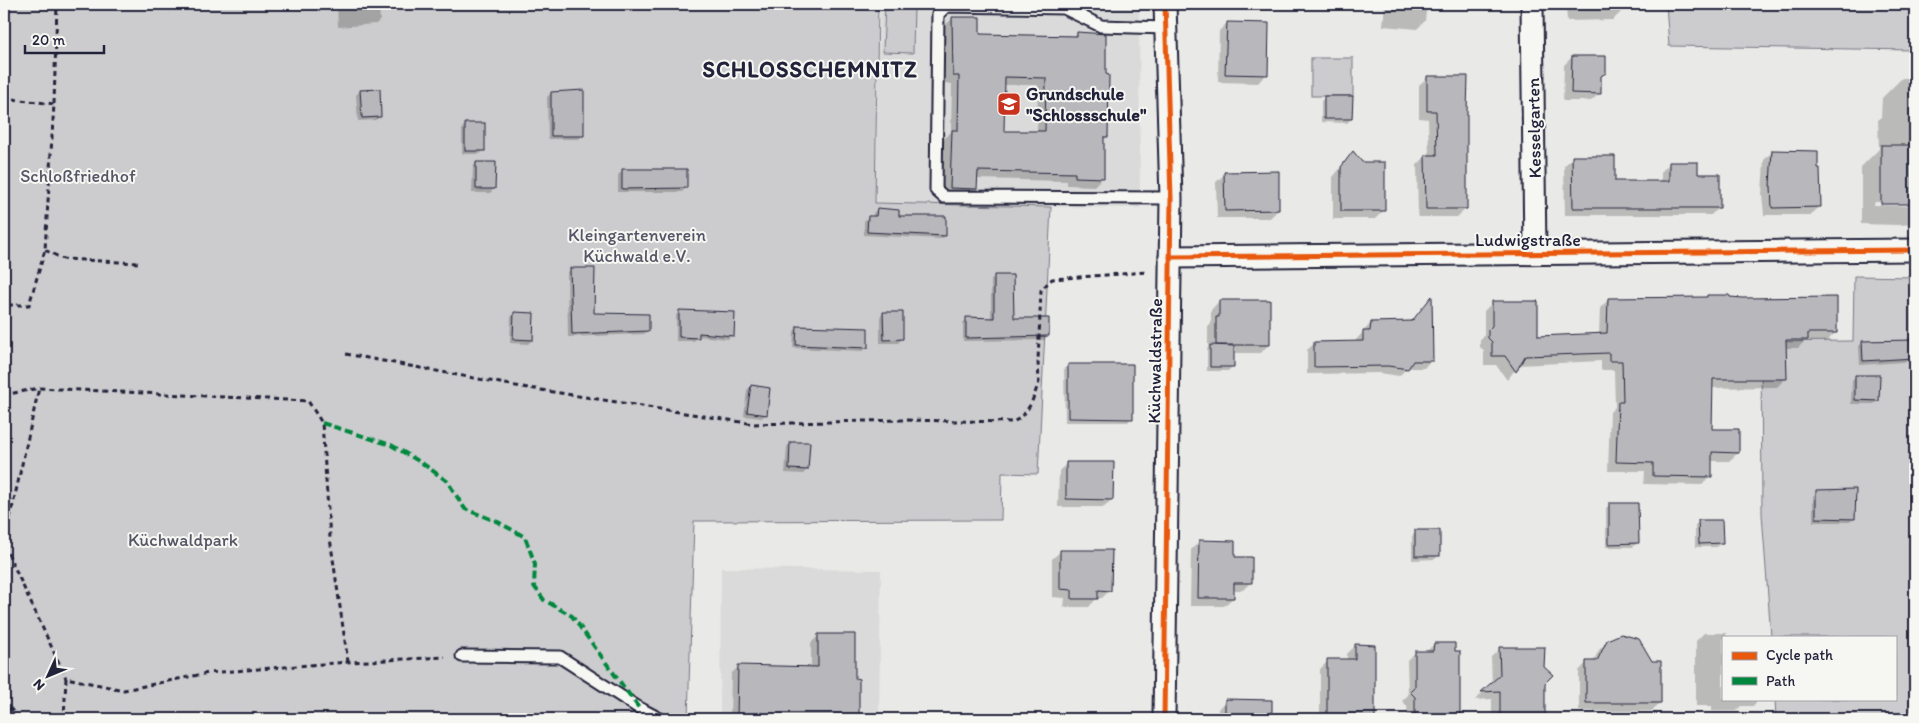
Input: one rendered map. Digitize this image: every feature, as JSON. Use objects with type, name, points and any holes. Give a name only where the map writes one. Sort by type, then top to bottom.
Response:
[{"type":"street","name":"Küchwaldstraße","points":[[1164,719],[1170,263],[1165,4]]},
{"type":"street","name":"Kesselgarten","points":[[1532,4],[1535,253]]},
{"type":"street","name":"Ludwigstraße","points":[[1170,263],[1535,253],[1915,250]]},
{"type":"lane","points":[[1165,28],[1101,26],[1064,8],[946,6],[938,14],[936,190],[944,197],[1170,198]]},
{"type":"lane","points":[[462,656],[560,657],[639,708],[660,719]]},
{"type":"path","points":[[4,305],[29,305],[45,250],[54,104],[57,4]]},
{"type":"path","points":[[4,98],[54,104]]},
{"type":"path","points":[[45,250],[63,259],[140,263]]},
{"type":"path","points":[[346,354],[516,386],[754,424],[902,420],[1014,422],[1022,418],[1032,404],[1039,382],[1040,290],[1052,279],[1134,273],[1170,263]]},
{"type":"path","points":[[4,396],[39,388],[308,401],[322,423],[330,538],[348,662]]},
{"type":"path","points":[[39,388],[4,545],[66,678],[64,719]]},
{"type":"path","points":[[66,678],[124,690],[208,673],[348,662],[462,656]]},
{"type":"path","points":[[4,701],[19,719]]},
{"type":"shaded area","name":"Grundschule \"Schlossschule\"","points":[[880,4],[1139,4],[1140,208],[875,204]]},
{"type":"shaded area","points":[[721,568],[881,570],[879,719],[720,719]]},
{"type":"green space","points":[[4,4],[878,4],[875,203],[1051,207],[1038,474],[1002,473],[1001,520],[694,521],[688,719],[4,719]]},
{"type":"green space","points":[[885,4],[914,4],[913,53],[883,52]]},
{"type":"green space","points":[[1666,4],[1915,4],[1915,50],[1669,46]]},
{"type":"green space","points":[[1311,58],[1353,58],[1353,96],[1311,96]]},
{"type":"green space","points":[[1854,276],[1915,277],[1915,719],[1776,719],[1775,700],[1896,700],[1896,636],[1771,636],[1762,514],[1761,342],[1853,341]]},
{"type":"building","points":[[952,17],[980,17],[980,34],[1077,36],[1077,32],[1106,34],[1106,74],[1109,75],[1108,137],[1104,137],[1104,178],[1075,177],[1075,173],[978,171],[977,189],[950,188],[952,130],[958,130],[959,76],[953,76]],"holes":[[[1005,77],[1046,78],[1045,131],[1004,131]]]},
{"type":"building","points":[[1227,22],[1269,23],[1268,75],[1225,74]]},
{"type":"building","points":[[1572,56],[1606,56],[1606,73],[1601,76],[1601,94],[1571,93]]},
{"type":"building","points":[[1427,76],[1468,76],[1467,209],[1426,209],[1425,155],[1437,155],[1436,111],[1427,111]]},
{"type":"building","points":[[380,89],[381,117],[362,118],[360,90]]},
{"type":"building","points":[[584,90],[584,136],[551,136],[551,92]]},
{"type":"building","points":[[1324,96],[1353,96],[1352,119],[1324,119]]},
{"type":"building","points":[[465,123],[485,123],[485,151],[465,151]]},
{"type":"building","points":[[1881,145],[1915,145],[1915,204],[1881,204]]},
{"type":"building","points":[[1772,150],[1818,151],[1821,207],[1772,208],[1770,186]]},
{"type":"building","points":[[1353,151],[1362,162],[1385,162],[1385,211],[1341,211],[1341,167]]},
{"type":"building","points":[[1572,156],[1615,156],[1615,181],[1669,181],[1669,162],[1698,162],[1698,174],[1720,174],[1720,208],[1573,208]]},
{"type":"building","points":[[476,162],[496,162],[495,189],[476,189]]},
{"type":"building","points":[[622,169],[687,169],[687,188],[622,189]]},
{"type":"building","points":[[1279,171],[1279,210],[1225,211],[1224,172]]},
{"type":"building","points":[[877,208],[899,210],[899,216],[946,216],[946,236],[867,232],[868,216],[876,216]]},
{"type":"building","points":[[570,268],[595,268],[594,313],[649,314],[649,331],[572,334]]},
{"type":"building","points":[[994,275],[1013,275],[1014,318],[1049,318],[1049,336],[966,338],[966,317],[994,318]]},
{"type":"building","points":[[1707,295],[1729,295],[1730,297],[1743,298],[1837,297],[1837,333],[1808,333],[1808,340],[1786,340],[1787,379],[1713,379],[1712,429],[1739,429],[1739,453],[1712,452],[1712,477],[1653,476],[1653,463],[1616,462],[1618,402],[1623,402],[1622,361],[1609,361],[1609,353],[1525,356],[1516,372],[1505,356],[1492,356],[1492,342],[1488,338],[1488,330],[1492,326],[1492,301],[1538,301],[1538,336],[1607,333],[1608,298],[1707,297]]},
{"type":"building","points":[[1432,296],[1433,361],[1413,361],[1408,369],[1388,366],[1314,367],[1314,342],[1363,341],[1363,331],[1370,331],[1371,322],[1412,321]]},
{"type":"building","points":[[1219,300],[1270,300],[1270,345],[1216,345],[1216,317],[1219,317]]},
{"type":"building","points":[[679,310],[735,312],[734,336],[699,333],[699,338],[679,337]]},
{"type":"building","points":[[514,312],[534,313],[533,340],[513,339]]},
{"type":"building","points":[[883,312],[903,312],[903,339],[884,340]]},
{"type":"building","points":[[797,326],[868,328],[868,348],[796,345]]},
{"type":"building","points":[[1915,340],[1915,358],[1863,361],[1862,341]]},
{"type":"building","points":[[1210,345],[1234,346],[1234,367],[1210,367]]},
{"type":"building","points":[[1068,364],[1133,364],[1133,419],[1068,418]]},
{"type":"building","points":[[1855,375],[1880,375],[1879,401],[1855,400]]},
{"type":"building","points":[[751,385],[770,388],[767,415],[747,412]]},
{"type":"building","points":[[790,442],[810,442],[808,470],[789,469]]},
{"type":"building","points":[[1066,462],[1114,462],[1113,500],[1066,499]]},
{"type":"building","points":[[1856,489],[1855,519],[1816,518],[1816,490]]},
{"type":"building","points":[[1609,503],[1638,503],[1639,543],[1609,544]]},
{"type":"building","points":[[1698,520],[1722,520],[1723,543],[1699,544]]},
{"type":"building","points":[[1415,530],[1440,530],[1440,556],[1415,556]]},
{"type":"building","points":[[1199,540],[1235,541],[1235,557],[1252,557],[1252,583],[1234,583],[1234,598],[1198,598]]},
{"type":"building","points":[[1060,550],[1112,550],[1111,591],[1098,590],[1098,599],[1072,599],[1072,590],[1060,589]]},
{"type":"building","points":[[818,634],[855,634],[855,678],[859,679],[859,719],[737,718],[738,665],[818,667]]},
{"type":"building","points":[[1621,634],[1639,639],[1652,661],[1661,661],[1661,703],[1586,703],[1586,661],[1597,661],[1607,640]]},
{"type":"building","points":[[1434,643],[1455,643],[1455,651],[1460,651],[1460,719],[1415,719],[1415,697],[1410,692],[1415,687],[1415,651],[1433,651]]},
{"type":"building","points":[[1355,644],[1375,645],[1375,719],[1327,719],[1327,659],[1355,659]]},
{"type":"building","points":[[1499,647],[1545,647],[1544,667],[1553,675],[1545,683],[1545,719],[1500,719],[1500,691],[1481,692],[1500,675]]},
{"type":"building","points":[[1225,699],[1272,700],[1272,719],[1225,719]]},
{"type":"marked path","points":[[322,423],[391,445],[422,463],[447,481],[465,509],[498,522],[525,537],[535,564],[534,586],[544,600],[572,616],[639,708]]},
{"type":"cycle path","points":[[1164,719],[1171,198],[1165,4]]},
{"type":"cycle path","points":[[1170,257],[1915,250]]},
{"type":"place","name":"Grundschule \"Schlossschule\"","points":[[1009,104]]},
{"type":"district","name":"SCHLOSSCHEMNITZ","points":[[810,69]]},
{"type":"park label","name":"Schloßfriedhof","points":[[78,176]]},
{"type":"park label","name":"Kleingartenverein Küchwald e.V.","points":[[637,245]]},
{"type":"park label","name":"Küchwaldpark","points":[[183,540]]}]
